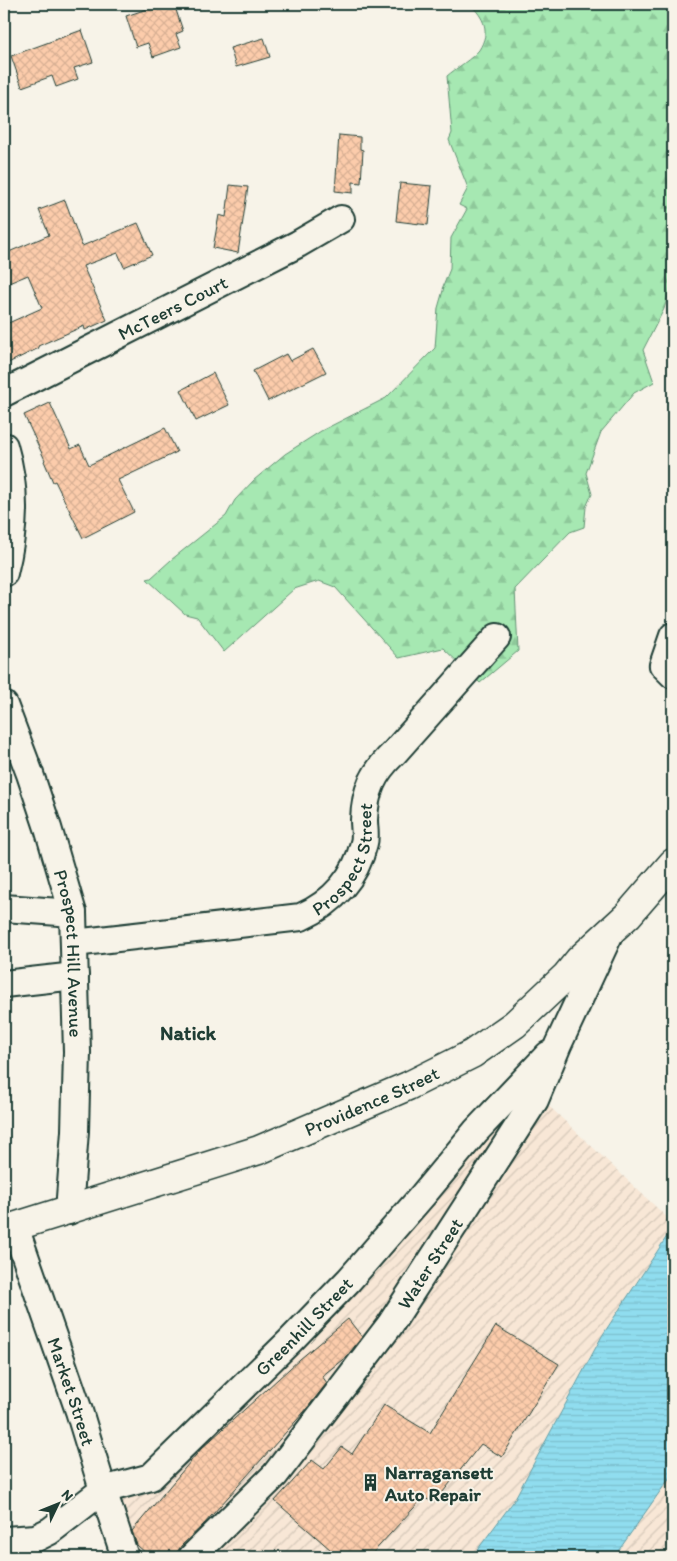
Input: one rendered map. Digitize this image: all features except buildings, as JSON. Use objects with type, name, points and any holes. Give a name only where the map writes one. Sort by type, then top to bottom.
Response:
[{"type":"main road","name":"Providence Street","points":[[9,1229],[260,1150],[408,1086],[472,1054],[515,1024],[566,976],[579,960],[628,915],[673,863]]},
{"type":"street","name":"McTeers Court","points":[[4,393],[298,244],[340,220]]},
{"type":"street","points":[[4,446],[10,468],[14,502],[8,556],[4,573]]},
{"type":"street","points":[[673,636],[663,665],[673,675]]},
{"type":"street","name":"Prospect Street","points":[[74,943],[301,917],[324,904],[342,887],[354,871],[365,842],[365,801],[371,780],[381,765],[394,753],[497,637]]},
{"type":"street","name":"Prospect Hill Avenue","points":[[4,705],[48,828],[73,913],[76,1089],[69,1211]]},
{"type":"street","points":[[4,908],[73,913]]},
{"type":"street","name":"Water Street","points":[[192,1557],[275,1476],[390,1325],[535,1100],[558,1045],[611,931]]},
{"type":"street","points":[[4,984],[75,976]]},
{"type":"street","name":"Greenhill Street","points":[[4,1540],[36,1538],[50,1531],[102,1490],[151,1477],[290,1341],[349,1280],[424,1195],[476,1131],[558,1045]]},
{"type":"street","name":"Market Street","points":[[9,1229],[79,1411],[102,1490],[125,1557]]},
{"type":"shaded area","points":[[515,1074],[673,1223],[673,1226],[602,1336],[513,1502],[472,1557],[127,1557],[113,1480],[174,1446],[298,1335]]},
{"type":"shaded area","points":[[673,1473],[673,1557],[614,1557],[664,1484]]},
{"type":"green space","points":[[470,4],[673,4],[673,279],[664,309],[643,350],[654,382],[634,393],[601,432],[586,473],[592,494],[586,507],[584,527],[570,532],[515,589],[518,651],[480,683],[443,648],[399,658],[335,587],[319,581],[294,589],[224,652],[197,617],[185,614],[147,579],[151,578],[226,516],[235,500],[254,480],[285,454],[321,431],[386,398],[435,348],[438,308],[444,287],[442,289],[450,269],[451,238],[467,209],[459,205],[468,188],[449,140],[452,133],[447,76],[479,50],[485,37],[482,20]]},
{"type":"water","points":[[673,1227],[673,1473],[614,1557],[472,1557],[513,1502],[602,1336]]},
{"type":"place","name":"Narragansett Auto Repair","points":[[371,1483]]},
{"type":"district","name":"Natick","points":[[188,1033]]}]
